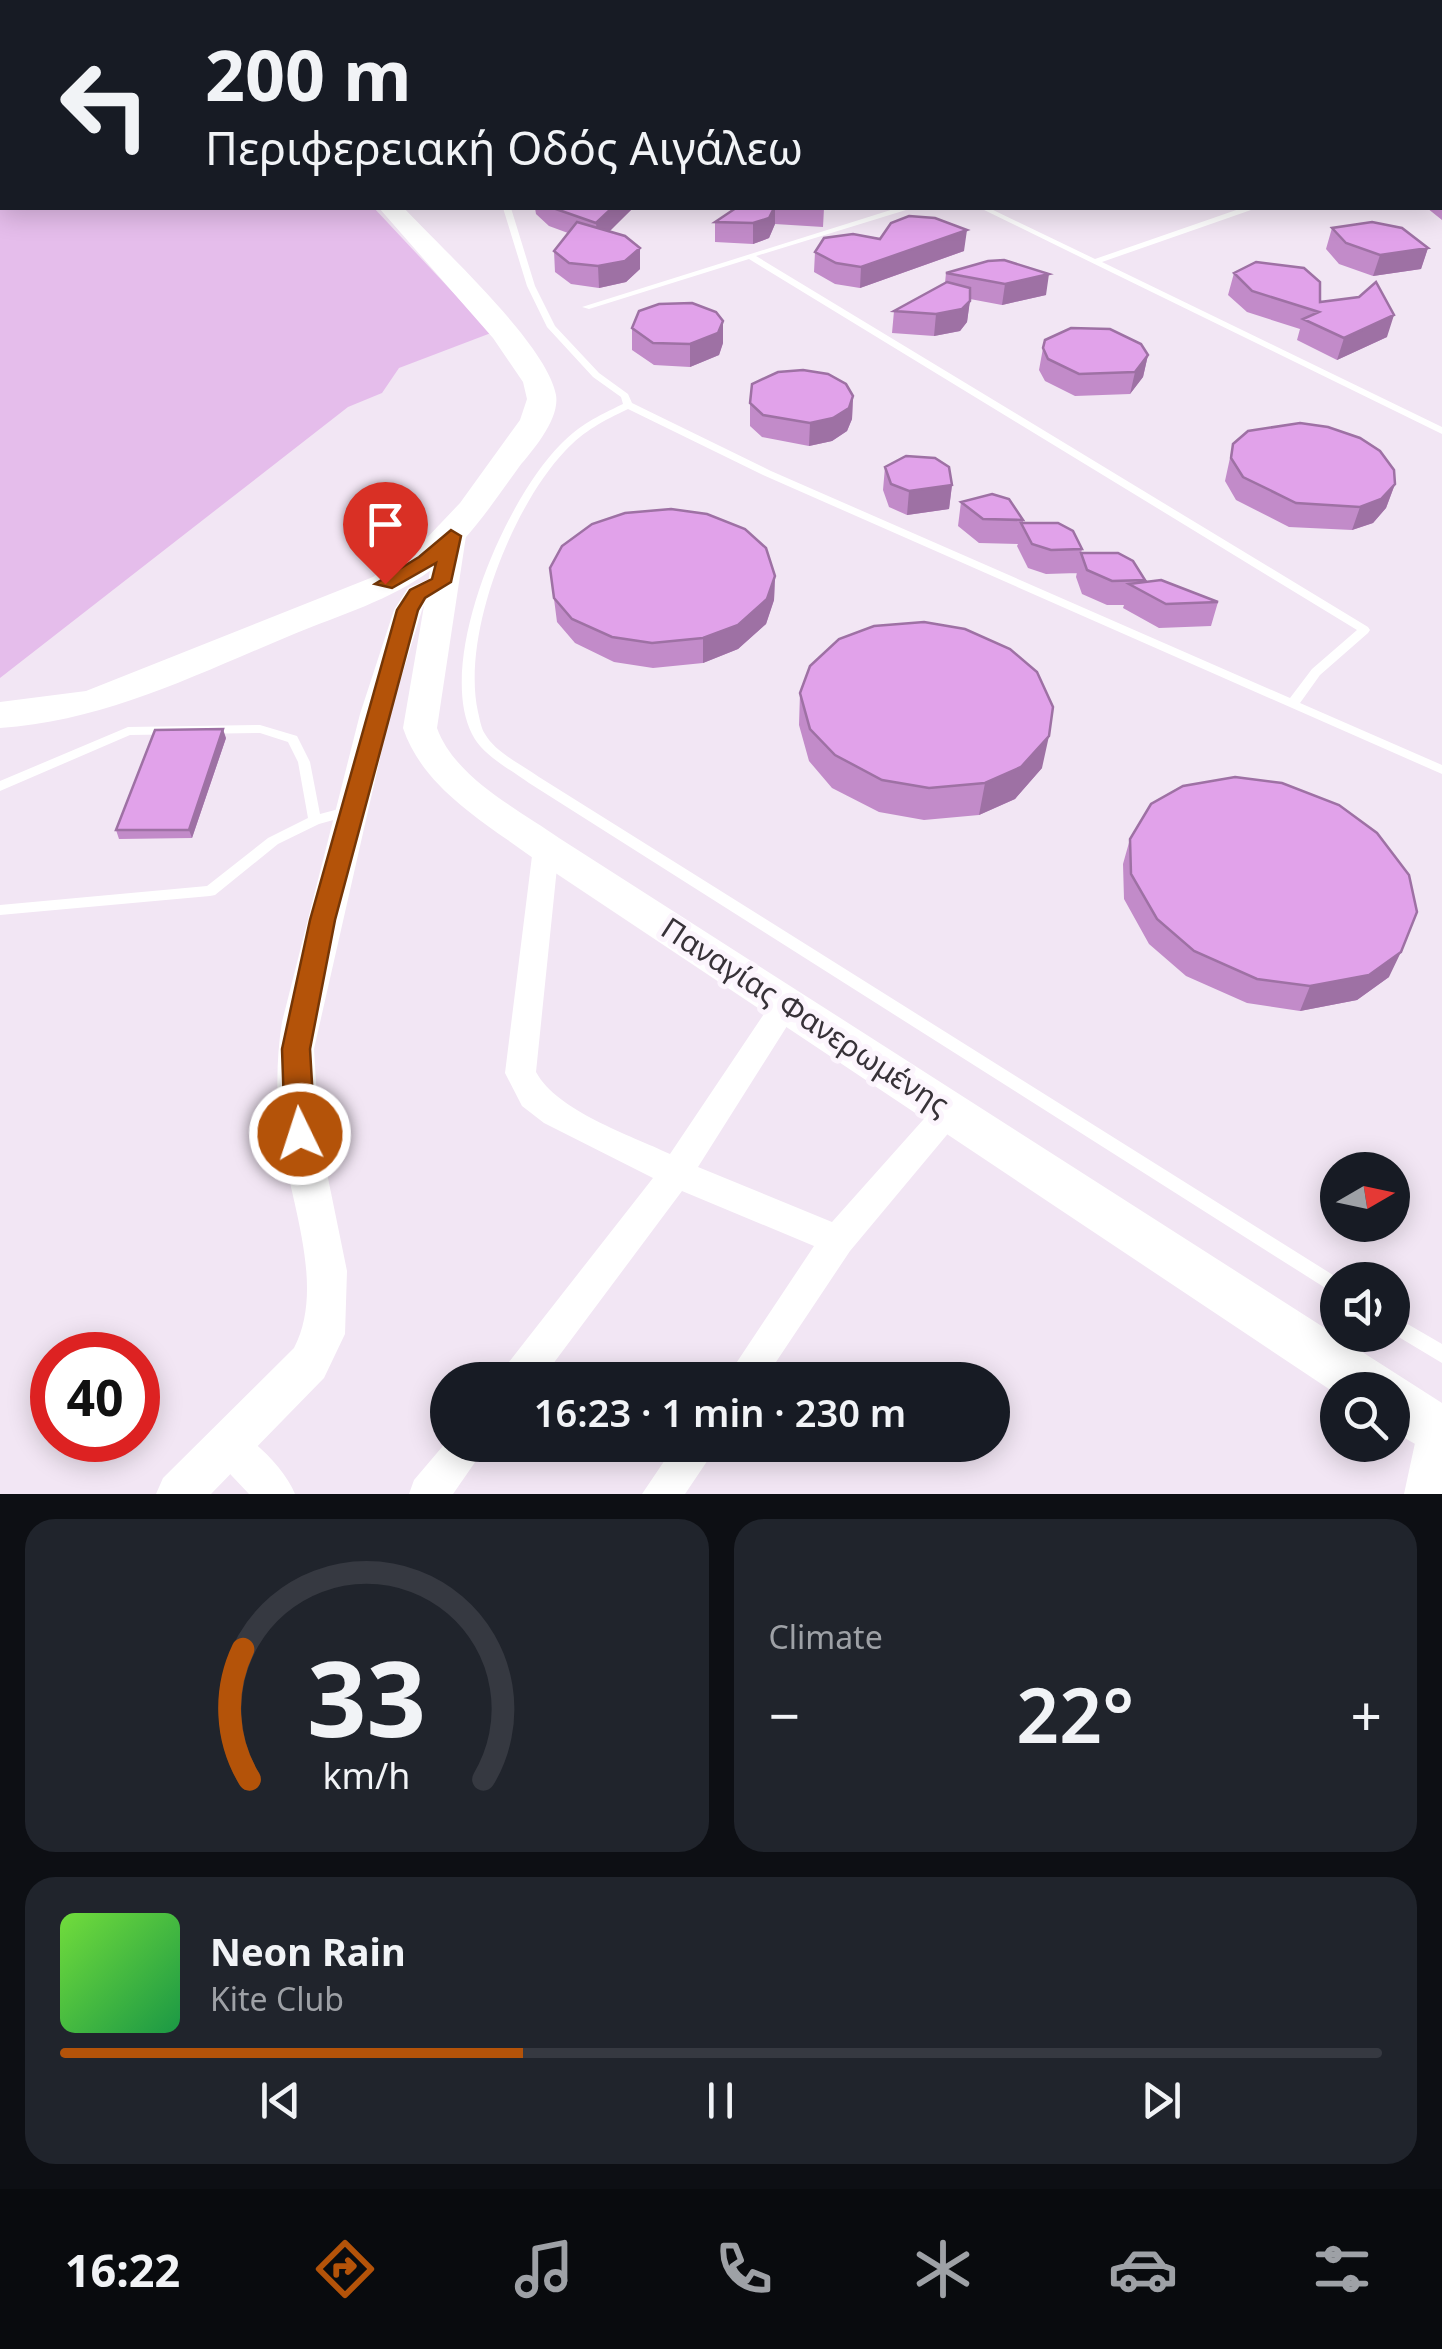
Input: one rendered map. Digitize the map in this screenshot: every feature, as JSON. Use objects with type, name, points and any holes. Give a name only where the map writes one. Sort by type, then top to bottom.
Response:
[{"type":"highway","points":[[0,715],[80,706],[136,686],[385,584],[426,561],[451,536],[526,434],[542,402],[541,387],[514,342],[392,210]]},
{"type":"main road","name":"Παναγίας Φανερωμένης","points":[[451,536],[422,711],[422,744],[448,772],[546,848],[1348,1372]]},
{"type":"street","points":[[178,1494],[309,1363],[324,1334],[326,1271],[300,1134],[296,1049],[322,920],[408,610],[417,594],[441,582]]},
{"type":"street","points":[[546,848],[520,1072],[533,1097],[555,1114],[676,1173],[838,1240]]},
{"type":"street","points":[[532,1362],[676,1173],[786,1004]]},
{"type":"street","points":[[755,1362],[838,1240],[950,1112]]},
{"type":"street","points":[[1423,1421],[1423,1494]]},
{"type":"street","points":[[228,1446],[276,1494]]},
{"type":"street","points":[[428,1494],[454,1462]]},
{"type":"street","points":[[661,1494],[686,1462]]},
{"type":"lane","points":[[508,210],[532,286],[551,327],[596,375],[624,396],[628,405],[717,450],[1442,770]]},
{"type":"lane","points":[[586,307],[898,210]]},
{"type":"lane","points":[[988,210],[1442,431]]},
{"type":"lane","points":[[1095,262],[1242,210]]},
{"type":"lane","points":[[750,256],[1364,630],[1316,672],[1292,703]]},
{"type":"lane","points":[[628,405],[587,426],[564,448],[509,526],[491,560],[466,688],[477,734],[534,780],[1320,1277]]},
{"type":"lane","points":[[0,786],[128,731],[260,729],[293,739],[304,762],[315,820]]},
{"type":"lane","points":[[0,910],[210,890],[242,862],[315,820],[352,810]]},
{"type":"lane","points":[[1410,1334],[1442,1354]]},
{"type":"shaded area","points":[[0,210],[376,210],[491,333],[399,368],[382,393],[348,407],[0,678]]},
{"type":"building","points":[[559,210],[610,210],[596,223]]},
{"type":"building","points":[[733,210],[773,210],[769,218],[753,223],[715,222]]},
{"type":"building","points":[[909,216],[935,218],[967,230],[861,267],[836,263],[815,252],[824,238],[853,234],[880,239],[891,223]]},
{"type":"building","points":[[577,222],[625,236],[640,248],[625,261],[598,266],[569,263],[554,251]]},
{"type":"building","points":[[1372,222],[1402,228],[1428,248],[1380,255],[1346,243],[1332,228]]},
{"type":"building","points":[[1004,260],[1049,274],[1005,284],[946,273],[988,261]]},
{"type":"building","points":[[1256,262],[1304,268],[1320,282],[1320,302],[1359,297],[1376,282],[1394,315],[1344,338],[1303,319],[1319,312],[1252,291],[1234,273]]},
{"type":"building","points":[[947,282],[970,288],[970,301],[962,309],[936,314],[894,311]]},
{"type":"building","points":[[692,303],[716,312],[723,321],[718,333],[690,344],[653,343],[632,328],[639,311],[659,304]]},
{"type":"building","points":[[1071,328],[1110,329],[1141,344],[1148,355],[1135,372],[1079,374],[1048,359],[1043,348],[1045,340]]},
{"type":"building","points":[[778,372],[828,374],[846,384],[853,396],[849,408],[833,418],[810,423],[763,415],[750,403],[752,384]]},
{"type":"building","points":[[1300,423],[1360,438],[1380,451],[1394,470],[1395,484],[1381,499],[1360,507],[1296,503],[1243,477],[1231,458],[1233,444],[1248,431]]},
{"type":"building","points":[[906,456],[935,458],[949,467],[952,485],[909,491],[891,484],[885,467]]},
{"type":"building","points":[[992,494],[1009,499],[1023,520],[983,519],[961,502]]},
{"type":"building","points":[[671,509],[707,514],[745,529],[766,548],[775,576],[767,599],[738,625],[703,638],[652,643],[612,637],[572,619],[554,598],[550,568],[562,546],[592,524],[625,513]]},
{"type":"building","points":[[1021,523],[1058,523],[1073,531],[1082,549],[1051,550],[1032,544]]},
{"type":"building","points":[[1081,553],[1118,553],[1133,561],[1145,580],[1112,581],[1087,570]]},
{"type":"building","points":[[1161,580],[1218,602],[1166,604],[1129,584]]},
{"type":"building","points":[[924,622],[965,629],[1010,649],[1037,672],[1053,707],[1049,736],[1021,767],[985,783],[929,788],[882,780],[835,755],[810,729],[800,693],[810,666],[839,639],[874,626]]},
{"type":"building","points":[[223,729],[189,830],[116,830],[155,730]]},
{"type":"building","points":[[1235,777],[1282,783],[1339,805],[1377,833],[1409,875],[1417,912],[1401,952],[1369,975],[1310,986],[1257,979],[1194,951],[1157,919],[1131,874],[1130,839],[1151,804],[1183,786]]},
{"type":"route","points":[[300,1134],[296,1049],[322,920],[375,714],[408,610],[417,594],[441,582],[451,536],[426,561],[385,584]]}]
